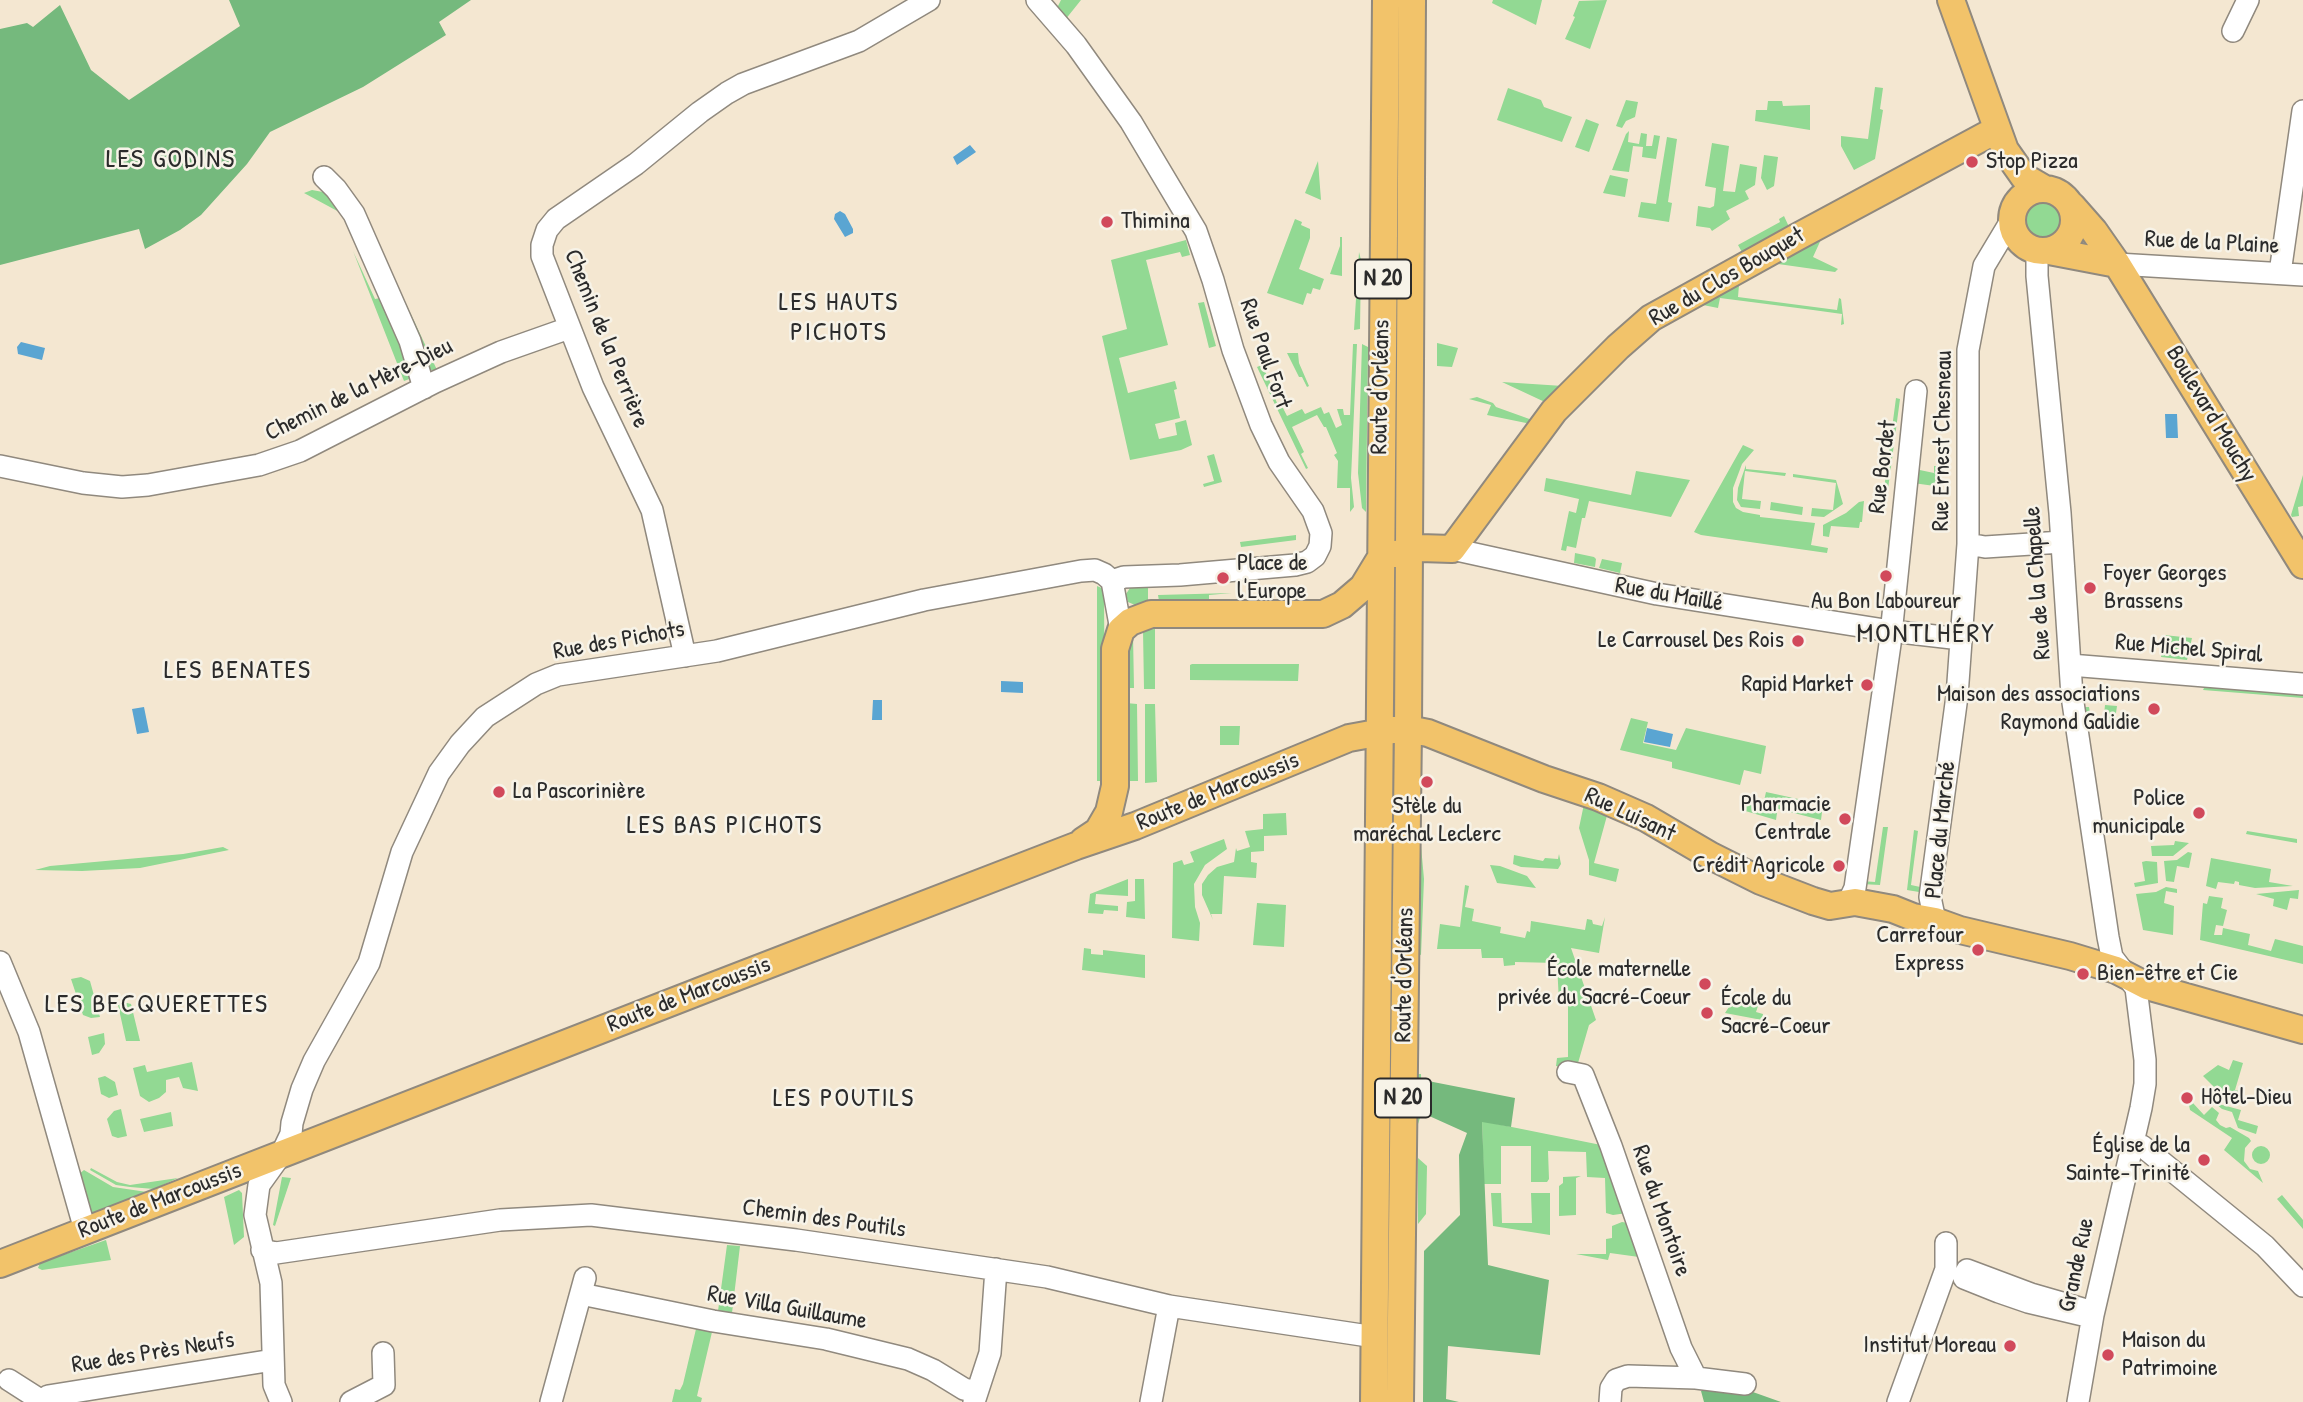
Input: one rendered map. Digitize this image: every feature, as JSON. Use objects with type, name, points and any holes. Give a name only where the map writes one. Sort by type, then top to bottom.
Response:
[{"type":"main road","name":"Route d'Orléans","points":[[1375,1337],[1386,0]]},
{"type":"main road","name":"Route d'Orléans","points":[[1400,1402],[1410,550],[1412,0]]},
{"type":"main road","points":[[1951,0],[2006,150],[2024,177],[2043,188],[2060,193],[2072,206],[2074,229],[2068,239],[2060,247],[2043,251]]},
{"type":"main road","points":[[1997,130],[2004,162],[2008,204],[2014,233],[2020,242],[2043,251],[2117,264]]},
{"type":"main road","name":"Rue du Clos Bouquet","points":[[1452,549],[1558,406],[1651,318],[1997,130]]},
{"type":"main road","points":[[2011,218],[2017,203],[2024,195],[2043,188]]},
{"type":"main road","name":"Boulevard Mouchy","points":[[2072,206],[2117,264],[2303,565]]},
{"type":"main road","name":"Rue du Maillé","points":[[1380,559],[1410,550],[1435,547],[1452,549]]},
{"type":"main road","points":[[1076,846],[1098,831],[1110,812],[1115,786],[1115,649],[1121,630],[1138,617],[1151,614],[1324,614],[1342,606],[1363,587],[1380,559]]},
{"type":"main road","points":[[1378,732],[1408,729]]},
{"type":"main road","name":"Rue Luisant","points":[[1408,729],[1427,733],[1646,818],[1711,856],[1787,891],[1824,905],[1848,902]]},
{"type":"main road","name":"Route de Marcoussis","points":[[0,1264],[1076,846],[1135,826],[1349,738],[1378,732]]},
{"type":"main road","points":[[1115,786],[1119,798],[1126,806],[1142,813],[1195,800]]},
{"type":"main road","name":"Place du Marché","points":[[1848,902],[1892,908],[1913,917],[1936,921]]},
{"type":"main road","points":[[1936,921],[1961,930],[2046,949],[2103,957],[2129,977],[2147,986],[2303,1030]]},
{"type":"main road","name":"N 20","points":[[1374,1402],[1375,1337]]},
{"type":"street","name":"Chemin de la Perrière","points":[[685,656],[652,510],[593,387],[569,328],[542,256],[545,237],[555,219],[636,164],[700,111],[727,93],[754,79],[859,41],[929,0]]},
{"type":"street","name":"Rue Paul Fort","points":[[1037,0],[1076,45],[1131,122],[1196,231],[1238,366],[1261,425],[1279,461],[1313,511],[1321,533],[1320,546],[1315,556],[1307,562],[1295,565],[1125,577],[1112,581]]},
{"type":"street","points":[[2233,31],[2248,0]]},
{"type":"street","points":[[2280,273],[2303,111]]},
{"type":"street","points":[[324,177],[354,214],[410,341],[424,388]]},
{"type":"street","name":"Rue Ernest Chesneau","points":[[1968,544],[1968,351],[1984,267],[2011,218]]},
{"type":"street","name":"Rue de la Chapelle","points":[[2043,251],[2037,276],[2053,422],[2070,665],[2103,957]]},
{"type":"street","name":"Rue de la Plaine","points":[[2117,264],[2303,275]]},
{"type":"street","name":"Chemin de la Mère-Dieu","points":[[0,466],[83,483],[122,487],[259,466],[300,451],[501,352],[569,328]]},
{"type":"street","name":"Rue Bordet","points":[[1891,631],[1916,391]]},
{"type":"street","points":[[1968,544],[1985,547],[2062,542]]},
{"type":"street","name":"Place du Marché","points":[[1936,921],[1930,897],[1956,708],[1968,544]]},
{"type":"street","name":"Rue du Maillé","points":[[1452,549],[1657,594],[1891,631],[1961,639]]},
{"type":"street","name":"Rue des Pichots","points":[[281,1402],[274,1385],[271,1283],[255,1215],[259,1185],[282,1153],[291,1134],[302,1089],[314,1061],[369,963],[402,852],[439,773],[460,744],[485,717],[536,684],[558,675],[727,649],[934,598],[1069,573],[1095,570],[1112,581]]},
{"type":"street","points":[[1112,581],[1121,630]]},
{"type":"street","points":[[1848,902],[1855,888],[1891,631]]},
{"type":"street","name":"Rue Michel Spiral","points":[[2070,665],[2303,684]]},
{"type":"street","points":[[0,962],[29,1032],[85,1230]]},
{"type":"street","name":"Grande Rue","points":[[2078,1402],[2093,1315],[2145,1084],[2145,1060],[2136,988],[2129,977]]},
{"type":"street","name":"Rue du Montoire","points":[[1568,1072],[1583,1075],[1611,1146],[1681,1348],[1696,1378]]},
{"type":"street","points":[[2132,1144],[2142,1146],[2255,1238],[2302,1282]]},
{"type":"street","name":"Chemin des Poutils","points":[[262,1250],[276,1253],[500,1220],[592,1216],[796,1240],[1074,1281],[1137,1300],[1169,1306],[1375,1337]]},
{"type":"street","points":[[1898,1402],[1946,1269],[1946,1243]]},
{"type":"street","points":[[976,1397],[990,1353],[996,1269]]},
{"type":"street","points":[[1965,1274],[2018,1294],[2083,1312]]},
{"type":"street","name":"Rue Villa Guillaume","points":[[551,1402],[583,1286],[713,1321],[826,1339],[908,1359],[933,1370],[976,1397]]},
{"type":"street","points":[[1151,1402],[1169,1306]]},
{"type":"street","points":[[351,1402],[384,1385],[383,1353]]},
{"type":"street","name":"Rue des Près Neufs","points":[[9,1380],[42,1401],[48,1396],[212,1372],[273,1360]]},
{"type":"street","points":[[1610,1402],[1611,1388],[1616,1380],[1628,1376],[1696,1378],[1745,1384]]},
{"type":"green space","points":[[229,0],[471,0],[439,22],[446,35],[363,87],[270,132],[247,164],[201,215],[180,230],[145,249],[139,229],[0,265],[0,29],[27,23],[33,27],[60,5],[91,70],[129,100],[240,26]]},
{"type":"green space","points":[[1061,0],[1081,0],[1065,20],[1057,8]]},
{"type":"green space","points":[[1493,0],[1542,0],[1536,25],[1492,3]]},
{"type":"green space","points":[[1607,0],[1590,49],[1565,39],[1579,1]]},
{"type":"green space","points":[[1875,87],[1883,88],[1880,109],[1883,110],[1875,159],[1854,170],[1841,146],[1841,136],[1868,139]]},
{"type":"green space","points":[[1508,88],[1541,100],[1544,107],[1572,117],[1562,142],[1497,120]]},
{"type":"green space","points":[[1626,100],[1638,102],[1635,117],[1626,121],[1622,128],[1616,126]]},
{"type":"green space","points":[[1768,101],[1782,101],[1783,106],[1810,105],[1810,130],[1755,121],[1756,110],[1767,110]]},
{"type":"green space","points":[[1586,119],[1599,124],[1589,152],[1575,147]]},
{"type":"green space","points":[[1629,131],[1628,142],[1639,144],[1641,133],[1647,134],[1646,146],[1652,146],[1654,135],[1660,136],[1656,159],[1642,157],[1643,147],[1633,146],[1629,172],[1612,170],[1626,134]]},
{"type":"green space","points":[[1667,137],[1677,139],[1668,202],[1672,203],[1669,222],[1638,217],[1641,202],[1656,204]]},
{"type":"green space","points":[[1712,143],[1729,146],[1723,191],[1735,192],[1740,164],[1757,167],[1755,185],[1745,191],[1749,199],[1726,211],[1730,219],[1712,231],[1710,228],[1696,226],[1698,206],[1714,206],[1716,188],[1705,186]]},
{"type":"green space","points":[[1764,155],[1778,157],[1774,186],[1767,190],[1761,178]]},
{"type":"green space","points":[[1318,161],[1321,200],[1305,193]]},
{"type":"green space","points":[[1610,175],[1628,179],[1625,197],[1603,193]]},
{"type":"green space","points":[[312,190],[323,192],[342,210],[341,213],[304,193]]},
{"type":"green space","points":[[2044,198],[2059,204],[2065,219],[2059,234],[2044,240],[2029,234],[2023,219],[2029,204]]},
{"type":"green space","points":[[1784,216],[1790,229],[1743,254],[1738,245],[1780,222],[1779,219]]},
{"type":"green space","points":[[1295,219],[1310,229],[1310,238],[1299,269],[1324,279],[1320,290],[1313,288],[1311,294],[1307,293],[1303,305],[1267,293]]},
{"type":"green space","points":[[371,229],[437,370],[428,370]]},
{"type":"green space","points":[[1824,233],[1813,257],[1838,269],[1835,272],[1778,264],[1775,261]]},
{"type":"green space","points":[[1340,237],[1342,276],[1330,274],[1340,246]]},
{"type":"green space","points":[[1186,240],[1190,255],[1182,257],[1180,252],[1146,260],[1168,345],[1119,358],[1128,393],[1175,381],[1177,389],[1174,390],[1180,418],[1155,424],[1159,439],[1177,435],[1175,423],[1186,420],[1192,445],[1181,450],[1130,460],[1102,336],[1127,329],[1111,260]]},
{"type":"green space","points":[[353,251],[375,299],[380,298],[412,378],[404,381]]},
{"type":"green space","points":[[1359,252],[1360,329],[1354,330]]},
{"type":"green space","points":[[1734,285],[1739,285],[1738,297],[1837,310],[1839,298],[1844,324],[1841,325],[1842,314],[1813,310],[1720,298],[1718,308],[1698,304]]},
{"type":"green space","points":[[1204,302],[1216,346],[1209,348],[1198,303]]},
{"type":"green space","points":[[1437,343],[1458,348],[1452,367],[1437,366]]},
{"type":"green space","points":[[1353,344],[1357,344],[1351,478],[1354,507],[1350,512],[1350,488],[1337,488],[1338,461],[1334,455],[1337,453],[1326,427],[1317,415],[1292,427],[1304,452],[1301,454],[1308,468],[1306,469],[1257,367],[1262,365],[1278,405],[1281,404],[1287,416],[1302,409],[1305,414],[1321,407],[1324,414],[1329,412],[1336,428],[1342,425],[1337,409],[1343,409],[1344,415],[1350,415]]},
{"type":"green space","points":[[1362,344],[1368,347],[1366,512],[1362,508],[1358,473]]},
{"type":"green space","points":[[1287,353],[1298,353],[1299,363],[1309,386],[1299,377]]},
{"type":"green space","points":[[1502,382],[1563,386],[1547,403]]},
{"type":"green space","points":[[1477,397],[1535,421],[1531,424],[1487,415],[1491,405],[1469,399]]},
{"type":"green space","points":[[1896,398],[1900,399],[1888,489],[1884,489]]},
{"type":"green space","points":[[1743,445],[1754,450],[1742,464],[1733,488],[1736,508],[1760,517],[1815,523],[1811,545],[1828,548],[1827,553],[1694,532]]},
{"type":"green space","points":[[1214,454],[1222,482],[1204,487],[1203,484],[1214,481],[1207,456]]},
{"type":"green space","points":[[1746,465],[1746,469],[1786,473],[1785,476],[1745,471],[1742,499],[1761,501],[1760,509],[1741,507],[1737,500]]},
{"type":"green space","points":[[1934,466],[1942,466],[1942,487],[1913,483],[1915,469],[1934,473]]},
{"type":"green space","points":[[1636,471],[1690,480],[1671,517],[1589,501],[1585,518],[1582,518],[1576,548],[1567,546],[1566,551],[1561,550],[1569,511],[1576,513],[1579,499],[1544,491],[1546,478],[1631,495]]},
{"type":"green space","points":[[1793,474],[1836,480],[1843,504],[1824,517],[1811,516],[1812,508],[1833,510],[1836,483],[1793,477]]},
{"type":"green space","points":[[2303,475],[2303,506],[2298,507],[2299,516],[2292,517],[2291,515]]},
{"type":"green space","points":[[1864,501],[1859,528],[1831,526],[1829,537],[1823,536],[1823,525]]},
{"type":"green space","points":[[1771,502],[1803,507],[1802,515],[1770,510]]},
{"type":"green space","points":[[1296,535],[1296,540],[1241,547],[1240,542]]},
{"type":"green space","points":[[1575,553],[1594,557],[1595,567],[1574,563]]},
{"type":"green space","points":[[1602,559],[1622,563],[1620,573],[1599,568]]},
{"type":"green space","points":[[1148,584],[1148,606],[1128,602],[1126,594],[1130,588]]},
{"type":"green space","points":[[1097,586],[1104,589],[1105,781],[1097,781]]},
{"type":"green space","points":[[1232,593],[1209,595],[1209,602],[1159,601],[1158,595]]},
{"type":"green space","points":[[1155,629],[1155,689],[1144,689],[1143,630]]},
{"type":"green space","points":[[1133,635],[1134,688],[1125,688],[1128,639]]},
{"type":"green space","points":[[2164,635],[2192,638],[2187,660],[2161,657]]},
{"type":"green space","points":[[1192,664],[1299,664],[1298,681],[1190,680]]},
{"type":"green space","points":[[2205,686],[2303,695],[2303,698],[2203,690]]},
{"type":"green space","points":[[1126,703],[1137,704],[1138,781],[1124,781]]},
{"type":"green space","points":[[1145,704],[1155,704],[1157,782],[1145,783]]},
{"type":"green space","points":[[2105,705],[2117,706],[2114,727],[2093,724],[2086,720],[2085,707],[2089,707],[2091,718],[2096,719],[2104,715]]},
{"type":"green space","points":[[1631,718],[1648,722],[1643,743],[1676,750],[1686,728],[1766,746],[1761,774],[1744,770],[1740,785],[1672,768],[1672,762],[1620,750]]},
{"type":"green space","points":[[1220,726],[1240,726],[1239,745],[1220,745]]},
{"type":"green space","points":[[1766,792],[1812,802],[1811,810],[1822,812],[1821,820],[1763,805]]},
{"type":"green space","points":[[1744,803],[1777,813],[1776,820],[1742,810]]},
{"type":"green space","points":[[1584,804],[1608,812],[1594,863],[1619,869],[1616,882],[1589,875],[1589,860],[1579,828]]},
{"type":"green space","points":[[1286,813],[1287,835],[1264,836],[1264,851],[1251,852],[1251,862],[1257,863],[1256,878],[1224,876],[1222,914],[1211,914],[1213,920],[1202,895],[1202,884],[1208,875],[1217,867],[1234,862],[1236,848],[1237,851],[1250,847],[1245,831],[1263,829],[1263,814]]},
{"type":"green space","points":[[1883,827],[1888,827],[1880,885],[1861,884],[1862,881],[1875,882]]},
{"type":"green space","points":[[1914,830],[1918,831],[1911,885],[1925,888],[1925,893],[1907,890]]},
{"type":"green space","points":[[2247,831],[2297,839],[2297,843],[2246,834]]},
{"type":"green space","points":[[1224,839],[1227,849],[1205,865],[1194,884],[1195,907],[1200,923],[1199,941],[1172,938],[1173,863],[1182,860],[1184,865],[1194,862],[1190,852]]},
{"type":"green space","points":[[2175,841],[2189,843],[2173,856],[2152,856],[2151,846],[2174,845]]},
{"type":"green space","points":[[1418,845],[1421,846],[1424,879],[1421,955],[1415,953]]},
{"type":"green space","points":[[223,847],[229,850],[140,868],[35,870],[50,866],[183,854]]},
{"type":"green space","points":[[2188,852],[2192,853],[2189,868],[2177,866],[2174,882],[2166,881],[2164,861],[2177,860]]},
{"type":"green space","points":[[1559,854],[1561,864],[1558,869],[1513,864],[1514,855],[1543,861],[1545,858],[1558,859]]},
{"type":"green space","points":[[2211,858],[2271,869],[2269,882],[2293,886],[2255,888],[2239,885],[2239,882],[2235,881],[2234,884],[2218,882],[2216,889],[2206,886]]},
{"type":"green space","points":[[2142,862],[2157,862],[2158,883],[2135,887],[2134,883],[2145,881]]},
{"type":"green space","points":[[1490,865],[1527,876],[1536,888],[1497,883]]},
{"type":"green space","points":[[1128,879],[1128,896],[1096,894],[1095,904],[1118,906],[1118,911],[1088,913],[1090,894]]},
{"type":"green space","points":[[1135,879],[1144,879],[1145,919],[1126,917],[1127,902],[1135,901]]},
{"type":"green space","points":[[1465,885],[1469,886],[1465,907],[1474,909],[1472,921],[1501,927],[1500,933],[1525,938],[1527,931],[1530,932],[1531,921],[1585,930],[1587,919],[1602,926],[1605,917],[1599,953],[1571,948],[1596,1020],[1589,1025],[1576,1070],[1556,1066],[1557,1058],[1568,1057],[1568,1003],[1559,1003],[1557,963],[1515,962],[1515,965],[1504,966],[1503,958],[1482,958],[1481,949],[1437,949],[1440,924],[1460,927]]},
{"type":"green space","points":[[2166,887],[2177,889],[2177,893],[2166,891],[2164,903],[2174,906],[2173,935],[2143,930],[2136,894],[2156,892]]},
{"type":"green space","points":[[2299,890],[2298,899],[2290,898],[2287,910],[2273,906],[2274,899],[2256,894]]},
{"type":"green space","points":[[2209,896],[2223,898],[2221,908],[2227,910],[2223,926],[2216,925],[2214,935],[2222,935],[2223,928],[2250,934],[2248,945],[2271,951],[2275,939],[2303,946],[2303,964],[2200,940],[2203,903],[2207,904]]},
{"type":"green space","points":[[1257,903],[1286,905],[1284,947],[1253,945]]},
{"type":"green space","points":[[1084,948],[1091,949],[1091,954],[1103,955],[1103,950],[1145,955],[1145,978],[1082,970]]},
{"type":"green space","points":[[81,977],[90,981],[100,1017],[83,1015],[71,979]]},
{"type":"green space","points":[[1739,1001],[1758,1006],[1756,1012],[1763,1014],[1762,1020],[1725,1013],[1731,1004]]},
{"type":"green space","points":[[131,1004],[140,1041],[126,1041],[118,1005]]},
{"type":"green space","points":[[104,1033],[105,1044],[99,1053],[92,1055],[88,1037]]},
{"type":"green space","points":[[2233,1060],[2243,1063],[2235,1090],[2243,1092],[2241,1102],[2223,1096],[2203,1076],[2218,1065],[2229,1070]]},
{"type":"green space","points":[[192,1062],[198,1091],[183,1088],[179,1077],[166,1080],[166,1092],[159,1098],[149,1102],[140,1096],[133,1068],[145,1065],[147,1072]]},
{"type":"green space","points":[[1416,1074],[1421,1074],[1422,1112],[1416,1130]]},
{"type":"green space","points":[[105,1076],[115,1082],[118,1095],[109,1098],[101,1094],[98,1078]]},
{"type":"green space","points":[[1428,1081],[1515,1098],[1511,1127],[1482,1122],[1488,1265],[1549,1280],[1540,1355],[1448,1346],[1446,1399],[1459,1402],[1423,1402],[1424,1251],[1460,1215],[1459,1155],[1467,1133],[1427,1115]]},
{"type":"green space","points":[[2192,1102],[2204,1115],[2212,1107],[2219,1113],[2216,1120],[2220,1125],[2230,1127],[2249,1138],[2251,1141],[2245,1148],[2244,1161],[2250,1169],[2258,1171],[2263,1183],[2224,1150],[2232,1138],[2190,1110],[2189,1105]]},
{"type":"green space","points":[[2215,1103],[2241,1110],[2238,1120],[2258,1126],[2256,1134],[2238,1128],[2232,1112]]},
{"type":"green space","points":[[121,1109],[127,1136],[118,1138],[112,1136],[107,1119],[114,1111]]},
{"type":"green space","points":[[171,1112],[173,1126],[144,1132],[140,1119]]},
{"type":"green space","points":[[1482,1121],[1606,1146],[1627,1213],[1606,1213],[1605,1178],[1587,1177],[1586,1152],[1548,1151],[1549,1179],[1547,1182],[1531,1182],[1531,1146],[1501,1146],[1501,1184],[1484,1184]]},
{"type":"green space","points":[[2261,1146],[2267,1149],[2270,1155],[2267,1161],[2261,1164],[2255,1161],[2252,1155],[2255,1149]]},
{"type":"green space","points":[[1418,1158],[1427,1166],[1426,1214],[1418,1224]]},
{"type":"green space","points":[[91,1168],[117,1182],[130,1185],[178,1178],[154,1189],[130,1187],[116,1185],[90,1170]]},
{"type":"green space","points":[[84,1170],[113,1187],[147,1192],[97,1213],[91,1213],[79,1174]]},
{"type":"green space","points":[[1581,1176],[1576,1178],[1576,1215],[1559,1216],[1559,1186],[1563,1183],[1563,1177]]},
{"type":"green space","points":[[282,1177],[291,1178],[275,1226],[273,1225]]},
{"type":"green space","points":[[239,1190],[242,1193],[244,1237],[234,1245],[224,1197]]},
{"type":"green space","points":[[1491,1193],[1501,1193],[1502,1223],[1532,1223],[1531,1193],[1550,1193],[1550,1235],[1493,1226]]},
{"type":"green space","points":[[2282,1195],[2303,1220],[2303,1229],[2277,1199]]},
{"type":"green space","points":[[1628,1223],[1646,1268],[1642,1269],[1639,1257],[1610,1253],[1608,1260],[1576,1254],[1606,1254],[1606,1239],[1612,1238],[1612,1226]]},
{"type":"green space","points":[[106,1240],[111,1260],[42,1270],[38,1268],[40,1263]]},
{"type":"green space","points":[[727,1245],[740,1246],[732,1313],[718,1311]]},
{"type":"green space","points":[[696,1329],[712,1332],[697,1396],[702,1398],[701,1402],[672,1402],[675,1389],[680,1390],[683,1384]]},
{"type":"green space","points":[[1727,1384],[1781,1402],[1704,1402],[1701,1391]]},
{"type":"water","points":[[970,145],[976,152],[957,165],[953,157]]},
{"type":"water","points":[[840,211],[845,214],[853,229],[853,233],[845,237],[834,219],[835,214]]},
{"type":"water","points":[[21,342],[45,348],[42,360],[18,354],[17,347]]},
{"type":"water","points":[[2165,414],[2177,414],[2178,438],[2166,438]]},
{"type":"water","points":[[1001,681],[1023,682],[1023,693],[1001,692]]},
{"type":"water","points":[[873,700],[882,700],[882,720],[872,720]]},
{"type":"water","points":[[144,707],[149,732],[137,734],[132,709]]},
{"type":"water","points":[[1647,728],[1673,734],[1670,747],[1644,742]]},
{"type":"place","name":"Stop Pizza","points":[[1972,162]]},
{"type":"place","name":"Thimina","points":[[1107,222]]},
{"type":"place","name":"Au Bon Laboureur","points":[[1886,576]]},
{"type":"place","name":"Place de l'Europe","points":[[1223,578]]},
{"type":"place","name":"Foyer Georges Brassens","points":[[2090,588]]},
{"type":"place","name":"Le Carrousel Des Rois","points":[[1798,641]]},
{"type":"place","name":"Rapid Market","points":[[1867,685]]},
{"type":"place","name":"Maison des associations Raymond Galidie","points":[[2154,709]]},
{"type":"place","name":"Stèle du maréchal Leclerc","points":[[1427,782]]},
{"type":"place","name":"La Pascorinière","points":[[499,792]]},
{"type":"place","name":"Police municipale","points":[[2199,813]]},
{"type":"place","name":"Pharmacie Centrale","points":[[1845,819]]},
{"type":"place","name":"Crédit Agricole","points":[[1839,866]]},
{"type":"place","name":"Carrefour Express","points":[[1978,950]]},
{"type":"place","name":"Bien-être et Cie","points":[[2083,974]]},
{"type":"place","name":"École maternelle privée du Sacré-Coeur","points":[[1705,984]]},
{"type":"place","name":"École du Sacré-Coeur","points":[[1707,1013]]},
{"type":"place","name":"Hôtel-Dieu","points":[[2187,1098]]},
{"type":"place","name":"Église de la Sainte-Trinité","points":[[2204,1160]]},
{"type":"place","name":"Institut Moreau","points":[[2010,1346]]},
{"type":"place","name":"Maison du Patrimoine","points":[[2108,1355]]},
{"type":"district","name":"LES GODINS","points":[[171,160]]},
{"type":"district","name":"LES HAUTS PICHOTS","points":[[839,318]]},
{"type":"district","name":"MONTLHÉRY","points":[[1926,635]]},
{"type":"district","name":"LES BENATES","points":[[238,671]]},
{"type":"district","name":"LES BAS PICHOTS","points":[[725,826]]},
{"type":"district","name":"LES BECQUERETTES","points":[[157,1005]]},
{"type":"district","name":"LES POUTILS","points":[[844,1099]]}]
